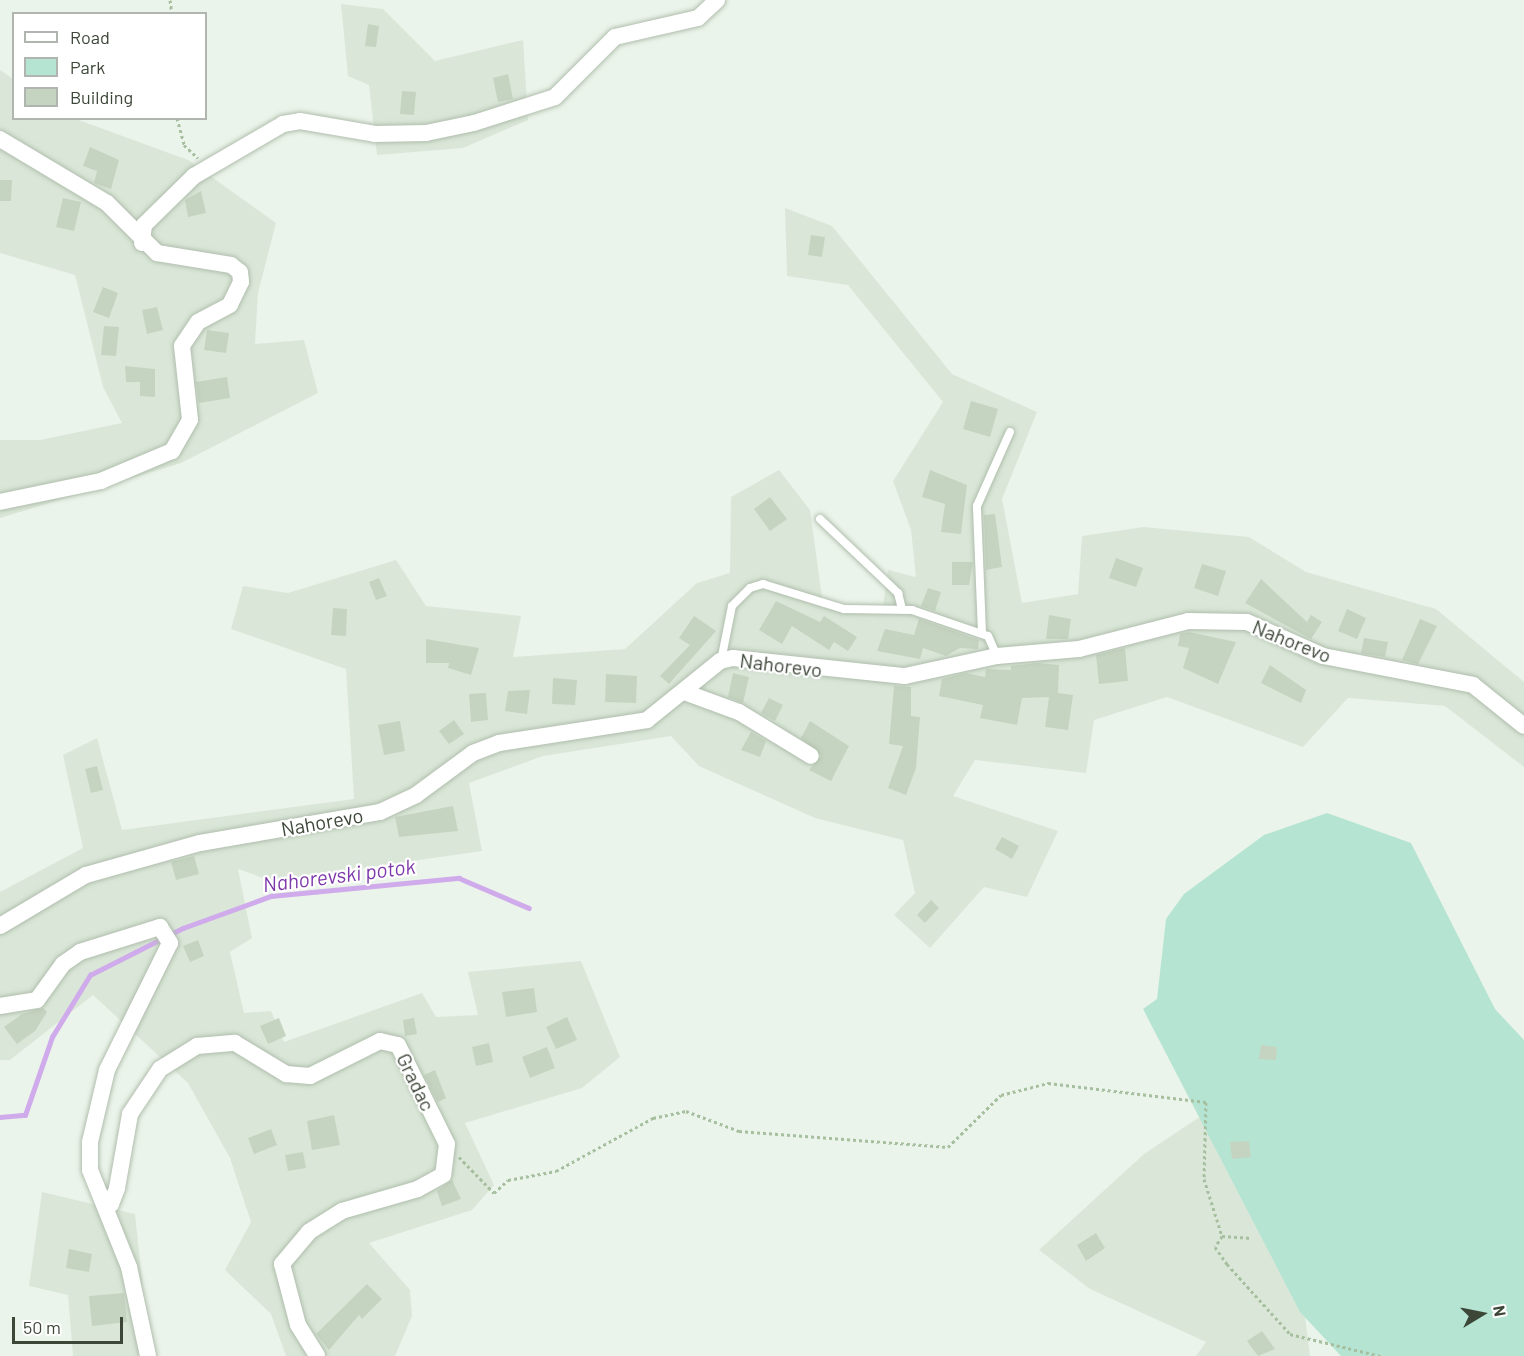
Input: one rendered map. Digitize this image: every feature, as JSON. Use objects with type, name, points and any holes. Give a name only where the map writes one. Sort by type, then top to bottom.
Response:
[{"type":"street","points":[[142,243],[144,225],[159,206],[208,167],[283,124],[300,121],[375,134],[426,133],[543,103],[615,36],[698,18],[717,0]]},
{"type":"street","points":[[0,139],[106,203],[142,243],[156,253],[231,265],[240,272],[239,294],[230,305],[198,322],[182,346],[190,420],[185,434],[172,452],[147,465],[0,502]]},
{"type":"street","name":"Nahorevo","points":[[0,926],[86,875],[200,843],[380,812],[416,795],[473,753],[499,743],[647,720],[687,693],[720,661],[746,656],[820,670],[905,676],[997,656],[1079,650],[1188,621],[1247,622],[1323,656],[1473,685],[1524,726]]},
{"type":"street","points":[[687,693],[739,712],[811,756]]},
{"type":"street","points":[[0,1006],[37,1000],[63,964],[80,952],[160,927],[170,943],[107,1070],[90,1142],[90,1170],[129,1267],[148,1356]]},
{"type":"street","name":"Gradac","points":[[101,1196],[111,1204],[117,1188],[130,1114],[160,1069],[197,1046],[235,1043],[286,1074],[310,1076],[380,1041],[398,1045],[447,1144]]},
{"type":"street","points":[[317,1356],[298,1325],[282,1264],[309,1232],[342,1211],[418,1189],[443,1175],[447,1144]]},
{"type":"lane","points":[[982,633],[977,506],[1010,432]]},
{"type":"lane","points":[[820,519],[898,593],[902,609]]},
{"type":"lane","points":[[720,661],[732,606],[750,588],[763,584],[844,609],[902,609],[982,633],[992,641],[997,656]]},
{"type":"path","points":[[178,120],[184,144],[208,167]]},
{"type":"path","points":[[447,1144],[494,1193],[508,1180],[556,1171],[653,1118],[686,1111],[739,1131],[948,1147],[1001,1095],[1048,1083],[1206,1102],[1204,1179],[1222,1236],[1215,1247],[1227,1264],[1290,1334],[1380,1356]]},
{"type":"path","points":[[1222,1236],[1252,1238]]},
{"type":"shaded area","points":[[341,4],[383,9],[435,61],[523,40],[528,120],[463,148],[377,155],[369,85],[348,76]]},
{"type":"shaded area","points":[[0,70],[12,78],[12,120],[79,120],[188,160],[276,223],[258,293],[255,344],[304,340],[318,393],[181,463],[0,518],[0,440],[40,440],[122,423],[103,387],[75,275],[0,253]]},
{"type":"shaded area","points":[[785,208],[832,226],[952,374],[1037,412],[1002,499],[1022,603],[1078,594],[1082,536],[1144,527],[1249,537],[1306,572],[1436,609],[1524,682],[1524,767],[1445,706],[1348,698],[1303,747],[1167,697],[1094,720],[1086,773],[975,760],[953,796],[1058,831],[1027,897],[984,887],[930,948],[894,915],[915,893],[903,840],[815,818],[699,766],[671,736],[543,756],[469,783],[482,851],[272,881],[238,869],[252,938],[230,952],[244,1013],[271,1011],[284,1042],[422,993],[436,1017],[478,1015],[468,972],[581,961],[620,1057],[582,1088],[465,1123],[494,1185],[472,1210],[369,1243],[410,1290],[412,1316],[395,1356],[286,1356],[271,1314],[225,1270],[251,1222],[230,1158],[188,1083],[93,995],[10,1060],[0,1060],[0,892],[83,848],[63,755],[97,738],[122,830],[354,799],[346,669],[231,629],[243,586],[288,593],[396,560],[426,606],[521,616],[513,657],[625,649],[697,583],[730,573],[731,497],[779,470],[810,510],[823,605],[883,606],[888,570],[916,577],[911,530],[893,481],[943,402],[848,285],[787,276]]},
{"type":"shaded area","points":[[1228,1098],[1285,1156],[1310,1356],[1196,1356],[1206,1342],[1090,1289],[1039,1250],[1144,1154]]},
{"type":"shaded area","points":[[42,1192],[135,1214],[150,1356],[73,1356],[68,1295],[29,1286]]},
{"type":"green space","points":[[1327,813],[1411,843],[1495,1009],[1524,1040],[1524,1356],[1341,1356],[1300,1312],[1143,1009],[1157,999],[1166,919],[1184,894],[1264,835]]},
{"type":"building","points":[[368,24],[379,26],[376,47],[365,46]]},
{"type":"building","points":[[508,74],[513,99],[498,102],[493,78]]},
{"type":"building","points":[[402,91],[416,92],[414,115],[400,114]]},
{"type":"building","points":[[90,147],[119,160],[111,189],[94,183],[97,171],[83,166]]},
{"type":"building","points":[[0,180],[12,180],[11,201],[0,201]]},
{"type":"building","points":[[201,191],[206,213],[188,217],[185,200]]},
{"type":"building","points":[[63,198],[81,202],[74,231],[56,227]]},
{"type":"building","points":[[811,235],[825,237],[822,257],[808,255]]},
{"type":"building","points":[[103,287],[118,293],[109,318],[93,312]]},
{"type":"building","points":[[157,307],[163,330],[147,334],[142,310]]},
{"type":"building","points":[[104,326],[119,327],[116,356],[101,355]]},
{"type":"building","points":[[207,330],[229,333],[226,353],[204,350]]},
{"type":"building","points":[[125,366],[155,369],[155,397],[140,396],[140,382],[126,382]]},
{"type":"building","points":[[227,377],[230,398],[199,403],[196,382]]},
{"type":"building","points":[[971,401],[998,409],[990,437],[963,429]]},
{"type":"building","points":[[930,470],[967,485],[961,534],[941,532],[945,504],[922,497]]},
{"type":"building","points":[[770,497],[787,519],[770,531],[754,509]]},
{"type":"building","points":[[995,514],[1002,567],[986,570],[984,515]]},
{"type":"building","points":[[1116,558],[1143,568],[1136,587],[1109,578]]},
{"type":"building","points":[[952,562],[973,562],[969,585],[952,585]]},
{"type":"building","points":[[1202,564],[1226,571],[1218,596],[1194,588]]},
{"type":"building","points":[[379,578],[387,596],[376,600],[369,582]]},
{"type":"building","points":[[1261,579],[1307,622],[1311,615],[1322,622],[1311,639],[1245,603]]},
{"type":"building","points":[[928,588],[941,592],[935,611],[921,606]]},
{"type":"building","points":[[776,601],[820,622],[824,616],[857,637],[848,651],[834,642],[829,650],[792,626],[782,644],[759,630]]},
{"type":"building","points":[[333,608],[347,609],[346,636],[331,635]]},
{"type":"building","points":[[1347,609],[1366,618],[1357,639],[1338,631]]},
{"type":"building","points":[[1049,615],[1071,619],[1068,639],[1046,639]]},
{"type":"building","points":[[694,616],[716,631],[669,684],[660,676],[690,645],[679,638]]},
{"type":"building","points":[[919,619],[979,640],[978,649],[960,648],[946,656],[923,648],[920,659],[877,651],[885,629],[914,635]]},
{"type":"building","points":[[1420,619],[1437,626],[1418,664],[1402,660]]},
{"type":"building","points":[[1189,632],[1236,642],[1218,684],[1183,668],[1189,648],[1178,646],[1180,634]]},
{"type":"building","points":[[1364,638],[1388,642],[1385,657],[1361,653]]},
{"type":"building","points":[[426,639],[479,648],[471,675],[448,668],[449,663],[426,663]]},
{"type":"building","points":[[1125,648],[1128,681],[1099,684],[1096,655]]},
{"type":"building","points":[[1037,663],[1059,665],[1058,693],[1073,695],[1068,730],[1045,727],[1049,697],[1022,698],[1017,725],[980,718],[983,705],[939,696],[942,679],[966,673],[985,677],[986,669],[1011,670],[1011,666]]},
{"type":"building","points":[[1270,665],[1306,690],[1301,703],[1261,683]]},
{"type":"building","points":[[733,673],[749,677],[743,703],[728,697]]},
{"type":"building","points":[[606,674],[637,676],[636,703],[605,702]]},
{"type":"building","points":[[553,678],[577,680],[575,705],[552,704]]},
{"type":"building","points":[[894,686],[911,687],[911,716],[920,717],[916,768],[906,795],[888,788],[903,746],[889,744]]},
{"type":"building","points":[[530,690],[527,714],[505,711],[508,691]]},
{"type":"building","points":[[486,693],[488,720],[471,722],[469,694]]},
{"type":"building","points":[[769,698],[783,705],[775,721],[761,713]]},
{"type":"building","points":[[454,720],[464,734],[449,744],[439,731]]},
{"type":"building","points":[[400,721],[405,751],[384,755],[378,725]]},
{"type":"building","points":[[810,721],[849,746],[831,781],[809,770],[821,756],[801,738]]},
{"type":"building","points":[[751,732],[766,741],[760,757],[741,750]]},
{"type":"building","points":[[97,766],[103,790],[91,793],[85,769]]},
{"type":"building","points":[[453,806],[458,831],[399,837],[395,817]]},
{"type":"building","points":[[1002,837],[1019,846],[1012,859],[995,849]]},
{"type":"building","points":[[194,856],[199,874],[176,880],[171,862]]},
{"type":"building","points":[[931,900],[939,908],[925,923],[917,915]]},
{"type":"building","points":[[198,940],[204,956],[190,962],[183,946]]},
{"type":"building","points":[[534,988],[537,1012],[506,1017],[502,992]]},
{"type":"building","points":[[43,1008],[47,1012],[35,1031],[17,1044],[4,1027],[22,1014]]},
{"type":"building","points":[[567,1017],[577,1040],[556,1049],[546,1027]]},
{"type":"building","points":[[279,1018],[286,1036],[268,1044],[260,1026]]},
{"type":"building","points":[[414,1018],[417,1034],[405,1036],[403,1020]]},
{"type":"building","points":[[489,1043],[493,1062],[476,1066],[472,1047]]},
{"type":"building","points":[[1261,1045],[1277,1047],[1276,1060],[1259,1059]]},
{"type":"building","points":[[547,1047],[555,1068],[530,1078],[522,1057]]},
{"type":"building","points":[[435,1070],[446,1098],[438,1102],[424,1075]]},
{"type":"building","points":[[334,1115],[340,1145],[312,1150],[307,1121]]},
{"type":"building","points":[[271,1129],[277,1145],[254,1154],[248,1138]]},
{"type":"building","points":[[1249,1141],[1251,1157],[1232,1159],[1230,1142]]},
{"type":"building","points":[[303,1152],[306,1168],[288,1171],[285,1155]]},
{"type":"building","points":[[452,1180],[461,1199],[442,1206],[437,1191]]},
{"type":"building","points":[[1096,1233],[1105,1248],[1086,1261],[1077,1245]]},
{"type":"building","points":[[69,1249],[92,1254],[89,1272],[66,1268]]},
{"type":"building","points":[[367,1284],[382,1299],[362,1319],[359,1315],[329,1350],[316,1334]]},
{"type":"building","points":[[124,1293],[127,1322],[92,1326],[89,1296]]},
{"type":"building","points":[[1262,1331],[1275,1349],[1258,1356],[1247,1341]]},
{"type":"waterway","name":"Nahorevski potok","points":[[0,1117],[25,1115],[52,1037],[90,975],[183,928],[271,896],[459,878],[529,908]]}]
